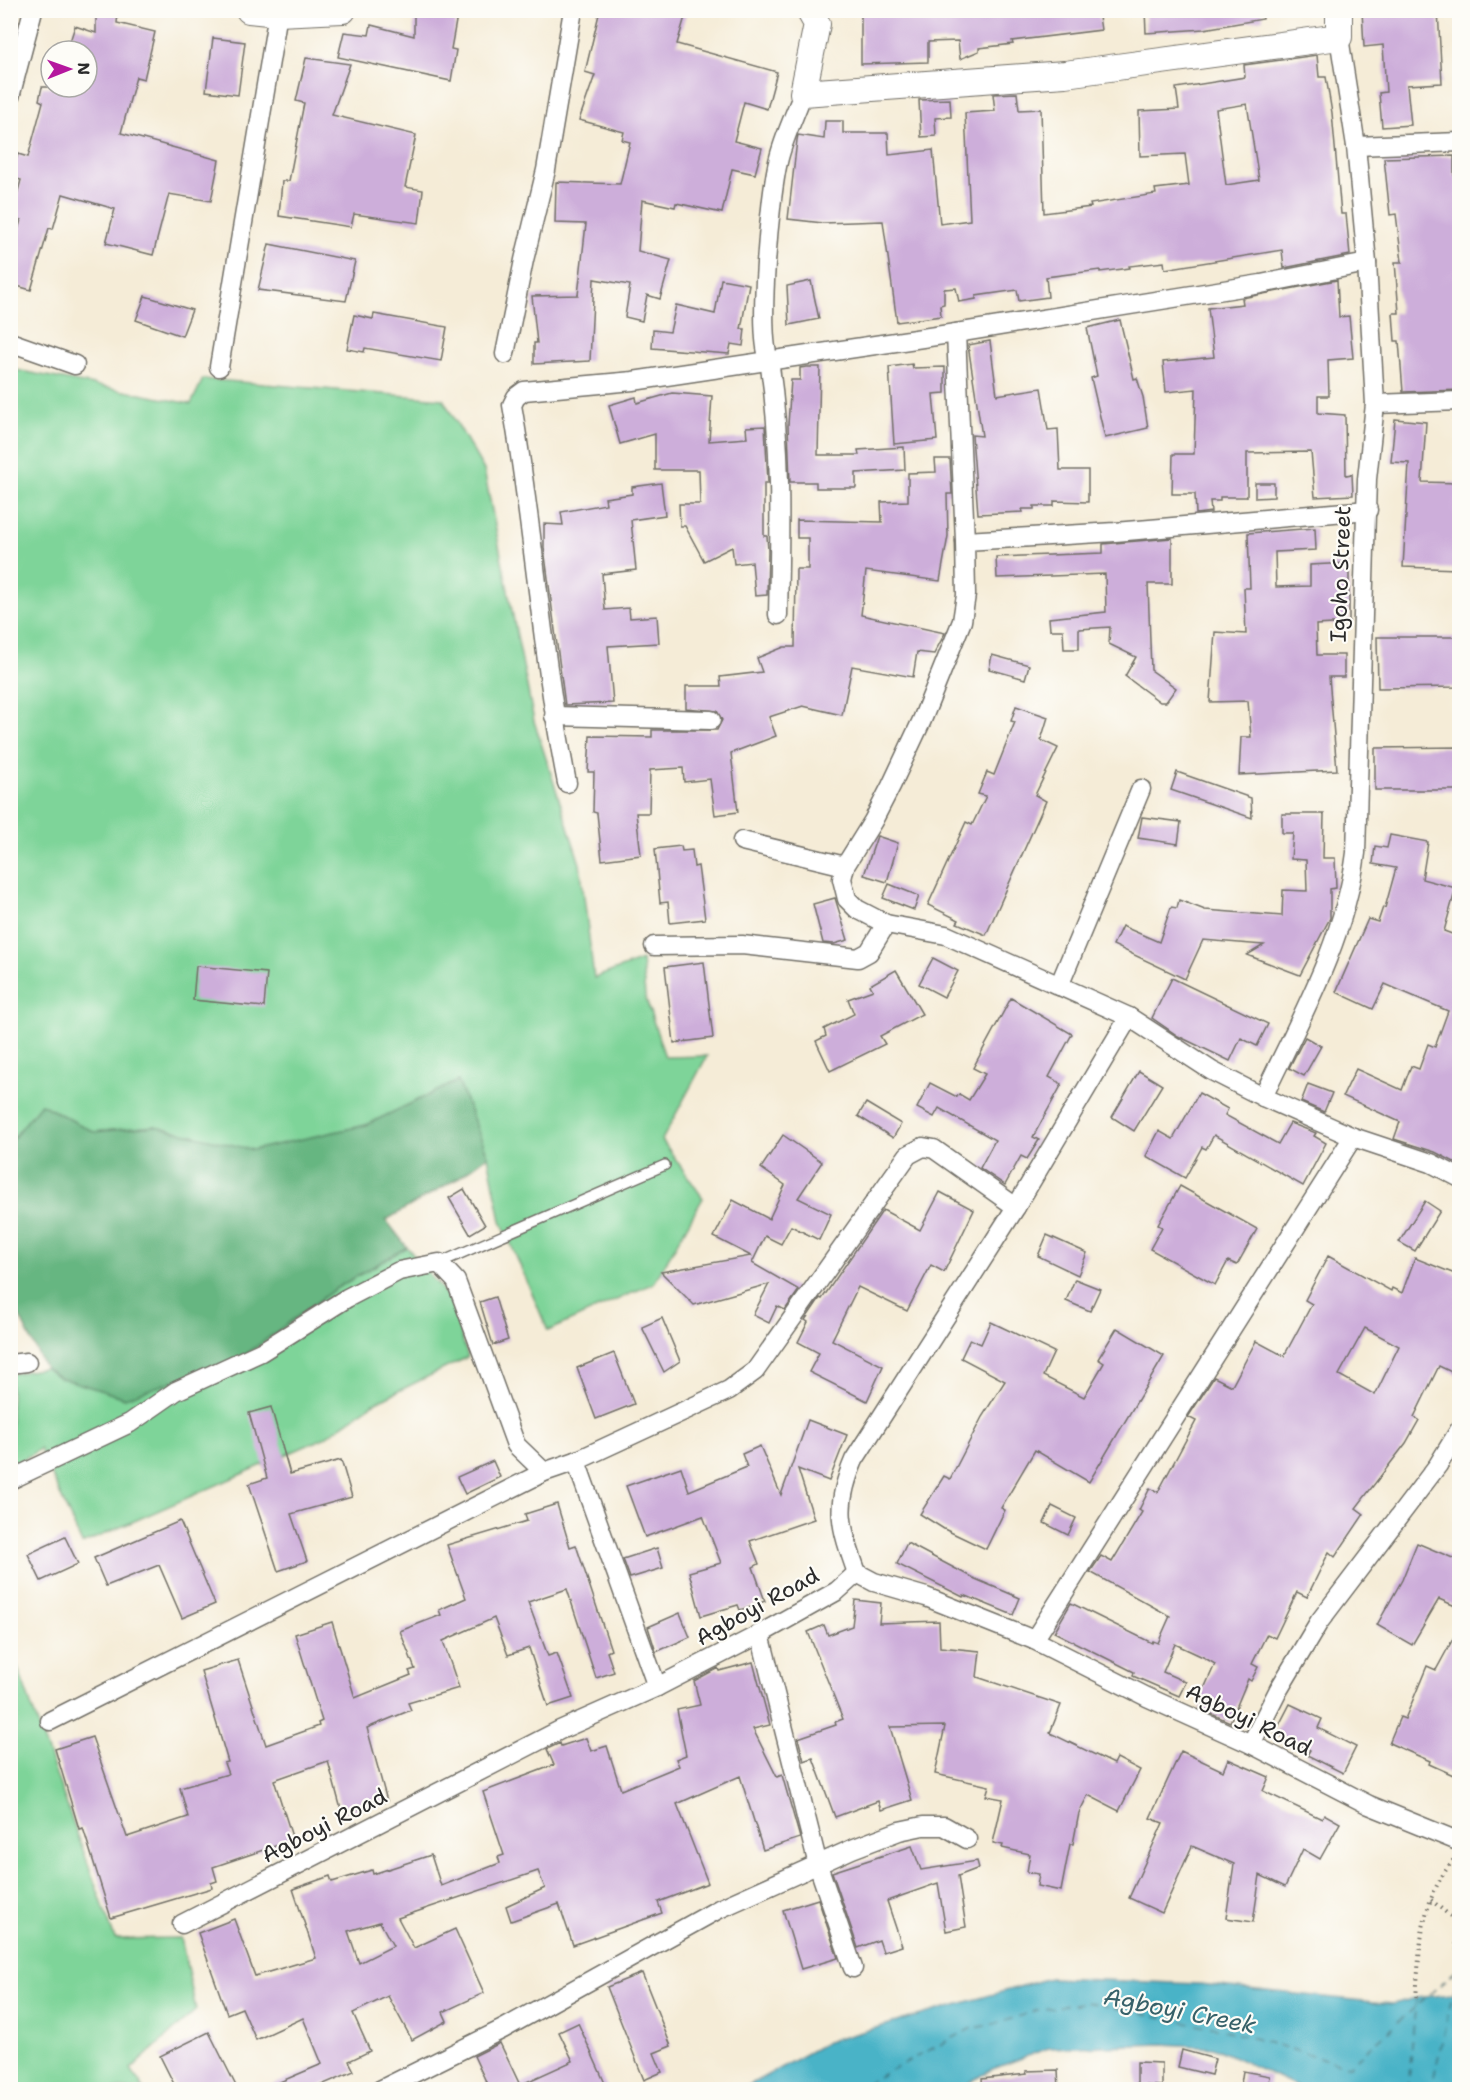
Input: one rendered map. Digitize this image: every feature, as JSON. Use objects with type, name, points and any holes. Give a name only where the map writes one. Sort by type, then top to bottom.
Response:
[{"type":"street","points":[[10,97],[33,10]]},
{"type":"street","points":[[249,10],[278,13],[343,10]]},
{"type":"street","points":[[505,354],[524,260],[546,170],[573,10]]},
{"type":"street","points":[[803,93],[1065,74],[1339,37],[1339,10]]},
{"type":"street","points":[[219,367],[278,13]]},
{"type":"street","points":[[778,615],[780,503],[778,419],[769,359],[765,351],[763,323],[770,219],[778,161],[803,93],[817,15]]},
{"type":"street","name":"Igoho Street","points":[[1263,1097],[1333,944],[1352,882],[1356,853],[1360,663],[1368,510],[1367,479],[1375,404],[1367,263],[1356,146],[1339,37]]},
{"type":"street","points":[[1356,146],[1460,142]]},
{"type":"street","points":[[567,783],[554,716],[512,405],[516,397],[524,391],[633,381],[956,333],[1261,284],[1367,263]]},
{"type":"street","points":[[956,333],[965,540],[966,595],[962,621],[909,748],[873,821],[845,866],[842,879],[847,899],[857,909],[886,924],[946,935],[1129,1017],[1212,1071],[1263,1097],[1353,1137],[1431,1163],[1460,1179]]},
{"type":"street","points":[[10,342],[75,365]]},
{"type":"street","points":[[1375,404],[1460,401]]},
{"type":"street","points":[[965,540],[1115,532],[1368,510]]},
{"type":"street","points":[[554,716],[711,720]]},
{"type":"street","points":[[1059,986],[1141,789]]},
{"type":"street","points":[[742,841],[845,866]]},
{"type":"street","points":[[654,946],[742,945],[858,958],[869,952],[886,924]]},
{"type":"street","points":[[857,1573],[841,1526],[842,1489],[854,1460],[1016,1207],[1129,1017]]},
{"type":"street","points":[[1034,1640],[1353,1137]]},
{"type":"street","points":[[50,1721],[544,1472],[576,1461],[729,1390],[755,1371],[908,1155],[923,1147],[934,1149],[1016,1207]]},
{"type":"street","points":[[10,1480],[130,1422],[176,1391],[261,1352],[347,1298],[399,1271],[439,1263],[456,1281],[486,1357],[516,1445],[544,1472]]},
{"type":"street","points":[[1251,1744],[1279,1689],[1319,1622],[1438,1465],[1460,1429]]},
{"type":"street","points":[[576,1461],[657,1687]]},
{"type":"street","name":"Agboyi Road","points":[[182,1924],[560,1730],[657,1687],[760,1634],[837,1591],[857,1573],[874,1582],[926,1598],[1034,1640],[1146,1697],[1251,1744],[1369,1805],[1460,1842]]},
{"type":"street","points":[[760,1634],[818,1865],[853,1968]]},
{"type":"street","points":[[380,2090],[503,2029],[719,1909],[878,1839],[923,1826],[944,1826],[967,1839]]},
{"type":"lane","points":[[439,1263],[665,1165]]},
{"type":"path","points":[[1416,1998],[1421,1927],[1440,1877],[1460,1852]]},
{"type":"path","points":[[1431,1900],[1455,1920],[1458,1969]]},
{"type":"green space","points":[[11,369],[191,404],[203,379],[443,399],[484,470],[534,721],[580,864],[594,978],[642,960],[645,996],[665,1057],[707,1056],[662,1140],[703,1198],[654,1283],[548,1331],[501,1221],[488,1156],[458,1081],[366,1125],[253,1150],[155,1126],[94,1132],[41,1104],[11,1141]]},
{"type":"green space","points":[[458,1081],[488,1156],[458,1178],[386,1220],[407,1247],[335,1289],[242,1357],[125,1398],[59,1377],[45,1368],[11,1299],[11,1141],[41,1104],[94,1132],[155,1126],[253,1150],[366,1125]]},
{"type":"green space","points":[[407,1247],[449,1298],[468,1357],[374,1403],[324,1438],[82,1544],[40,1449],[11,1467],[11,1374],[45,1368],[59,1377],[125,1398],[335,1289]]},
{"type":"green space","points":[[11,1649],[115,1939],[181,1938],[196,2010],[131,2069],[144,2089],[19,2089],[11,2073]]},
{"type":"water","name":"Agboyi Creek","points":[[1050,1978],[1200,1984],[1392,2004],[1416,1998],[1459,1993],[1459,2089],[1303,2089],[1213,2047],[1163,2044],[1048,2048],[990,2070],[959,2089],[742,2089],[827,2042]]},
{"type":"building","points":[[414,10],[458,10],[451,49],[456,50],[451,81],[338,57],[344,32],[369,35],[371,25],[414,36]]},
{"type":"building","points":[[600,10],[687,10],[677,44],[777,72],[767,109],[744,102],[734,141],[762,148],[755,174],[732,169],[722,213],[676,203],[675,207],[642,200],[638,251],[671,260],[660,299],[647,295],[642,321],[625,317],[630,285],[594,279],[590,361],[534,364],[534,343],[537,343],[532,296],[578,295],[586,224],[555,223],[556,182],[620,184],[630,142],[622,140],[624,132],[579,120],[595,75],[585,72]]},
{"type":"building","points":[[861,10],[1098,10],[1101,30],[1012,41],[1013,44],[979,48],[979,51],[960,59],[958,41],[928,42],[928,62],[861,64]]},
{"type":"building","points":[[1145,10],[1262,10],[1263,19],[1204,29],[1146,33]]},
{"type":"building","points":[[1362,10],[1438,10],[1442,83],[1407,85],[1411,125],[1382,127],[1379,93],[1386,92],[1383,45],[1364,47]]},
{"type":"building","points":[[96,11],[118,12],[117,23],[155,32],[144,79],[136,77],[121,133],[219,160],[211,201],[169,194],[153,255],[106,243],[115,209],[63,194],[53,229],[49,228],[31,290],[10,284],[10,256],[21,220],[11,217],[21,180],[10,177],[18,154],[28,157],[43,102],[39,99],[99,99],[99,39],[71,39],[75,26],[96,33]]},
{"type":"building","points":[[213,38],[245,42],[238,95],[206,91]]},
{"type":"building","points":[[1317,55],[1319,77],[1326,77],[1332,113],[1341,214],[1346,214],[1350,255],[1284,268],[1282,250],[1165,269],[1164,262],[1100,272],[1100,270],[1046,277],[1048,297],[1019,301],[1017,290],[976,296],[976,299],[959,302],[956,288],[944,289],[944,304],[940,305],[941,316],[897,322],[883,221],[823,223],[788,219],[798,135],[824,139],[825,121],[843,121],[843,133],[888,133],[889,155],[933,150],[940,224],[970,220],[965,113],[995,111],[993,94],[1017,93],[1019,110],[1041,109],[1044,213],[1091,207],[1090,204],[1156,194],[1155,189],[1189,185],[1185,154],[1140,156],[1139,111],[1179,109],[1176,88],[1245,77],[1244,65]],"holes":[[[1247,104],[1259,180],[1226,185],[1216,109]]]},
{"type":"building","points":[[306,58],[350,64],[332,115],[416,135],[405,187],[423,190],[419,223],[354,214],[351,227],[279,216],[282,181],[289,181],[304,103],[296,101]]},
{"type":"building","points":[[950,99],[951,117],[935,118],[936,136],[921,137],[919,100]]},
{"type":"building","points":[[1454,156],[1454,175],[1460,174],[1460,390],[1403,392],[1399,341],[1395,341],[1393,313],[1399,313],[1395,262],[1402,262],[1396,214],[1390,215],[1384,158]]},
{"type":"building","points":[[269,244],[355,261],[346,301],[258,290]]},
{"type":"building","points":[[721,279],[749,284],[741,329],[745,329],[743,346],[731,344],[729,354],[652,348],[653,330],[670,332],[676,305],[715,314]]},
{"type":"building","points":[[1337,280],[1339,317],[1349,316],[1353,358],[1328,360],[1329,396],[1318,396],[1318,413],[1345,415],[1346,475],[1352,474],[1353,495],[1315,497],[1311,452],[1247,453],[1247,497],[1220,497],[1220,501],[1210,501],[1211,512],[1196,514],[1195,494],[1172,494],[1173,454],[1194,454],[1196,389],[1166,392],[1163,362],[1214,357],[1208,308],[1243,304],[1242,298]]},
{"type":"building","points":[[811,281],[819,319],[789,325],[787,286]]},
{"type":"building","points":[[145,296],[192,310],[182,336],[136,320]]},
{"type":"building","points":[[374,314],[447,327],[441,361],[365,348],[364,352],[347,349],[354,315],[373,319]]},
{"type":"building","points":[[1120,320],[1134,379],[1137,378],[1143,397],[1148,428],[1105,438],[1091,378],[1097,376],[1087,328]]},
{"type":"building","points":[[990,341],[997,395],[1041,388],[1048,430],[1058,429],[1060,470],[1088,470],[1088,502],[1054,501],[1054,506],[1034,506],[1034,509],[1022,509],[1023,512],[978,514],[972,435],[982,436],[968,345]]},
{"type":"building","points":[[912,364],[913,368],[945,367],[945,393],[933,394],[937,440],[894,444],[889,367]]},
{"type":"building","points":[[820,367],[818,455],[859,455],[858,450],[904,447],[905,470],[856,473],[856,488],[816,488],[816,482],[790,482],[788,425],[791,380],[800,380],[800,368]]},
{"type":"building","points":[[672,393],[712,396],[709,441],[747,438],[746,427],[765,426],[768,483],[764,483],[764,536],[767,536],[768,550],[767,595],[755,596],[752,562],[734,564],[732,547],[704,561],[685,526],[680,526],[679,504],[700,504],[699,470],[655,470],[655,434],[620,444],[609,405],[636,397],[637,403]]},
{"type":"building","points":[[1395,419],[1426,422],[1422,482],[1460,483],[1457,569],[1403,567],[1409,463],[1391,462]]},
{"type":"building","points":[[935,459],[950,459],[952,494],[947,494],[948,536],[940,581],[866,571],[861,615],[945,633],[934,654],[917,652],[913,677],[852,666],[842,715],[803,706],[769,717],[776,736],[731,753],[738,812],[715,815],[710,779],[684,782],[683,768],[650,770],[649,813],[636,813],[641,855],[602,860],[597,813],[593,812],[594,772],[588,772],[590,736],[652,737],[652,730],[717,730],[722,720],[717,711],[686,708],[686,686],[721,686],[720,677],[762,672],[757,658],[784,647],[795,647],[796,569],[808,569],[808,538],[797,538],[797,520],[882,522],[881,502],[908,501],[908,473],[936,472]]},
{"type":"building","points":[[661,483],[665,515],[631,520],[636,570],[602,574],[605,610],[629,608],[630,618],[657,616],[659,643],[608,646],[613,703],[565,705],[544,548],[544,524],[563,525],[561,512],[606,504],[605,498],[632,494],[632,487]]},
{"type":"building","points":[[1255,483],[1274,483],[1274,497],[1255,498]]},
{"type":"building","points":[[1315,528],[1316,550],[1275,552],[1276,587],[1310,586],[1310,565],[1349,563],[1349,623],[1316,625],[1317,655],[1344,655],[1344,677],[1329,677],[1337,770],[1239,775],[1241,737],[1251,737],[1248,701],[1210,702],[1215,632],[1246,634],[1244,588],[1250,588],[1248,533]]},
{"type":"building","points":[[1172,538],[1172,584],[1148,584],[1151,670],[1176,688],[1166,702],[1160,702],[1125,676],[1136,657],[1109,644],[1110,627],[1079,629],[1079,649],[1064,649],[1063,630],[1050,630],[1049,618],[1106,612],[1105,574],[997,578],[996,557],[1103,553],[1103,544]]},
{"type":"building","points":[[1377,637],[1460,637],[1460,687],[1378,688]]},
{"type":"building","points":[[992,655],[1029,665],[1025,679],[989,669]]},
{"type":"building","points":[[1016,706],[1048,717],[1041,740],[1058,748],[1035,795],[1046,801],[986,935],[957,923],[959,920],[928,905],[966,822],[972,825],[986,796],[978,794],[987,772],[994,775],[1015,722],[1011,721]]},
{"type":"building","points":[[1460,747],[1460,790],[1375,790],[1375,748]]},
{"type":"building","points":[[1177,772],[1251,798],[1252,818],[1171,790]]},
{"type":"building","points":[[1282,814],[1324,814],[1323,858],[1335,858],[1336,888],[1330,889],[1330,918],[1300,975],[1247,955],[1264,945],[1203,940],[1185,979],[1113,945],[1122,926],[1159,942],[1171,907],[1177,908],[1179,900],[1205,910],[1282,916],[1283,890],[1307,891],[1306,860],[1291,859],[1293,833],[1282,833]]},
{"type":"building","points":[[1142,817],[1181,822],[1178,844],[1138,838]]},
{"type":"building","points":[[1390,835],[1428,842],[1422,879],[1456,888],[1444,931],[1460,937],[1460,1165],[1435,1152],[1394,1139],[1400,1122],[1343,1096],[1356,1069],[1402,1090],[1411,1066],[1419,1069],[1428,1044],[1435,1047],[1448,1011],[1385,984],[1373,1009],[1336,992],[1368,919],[1378,922],[1383,907],[1385,908],[1396,868],[1373,864],[1375,846],[1387,848]]},
{"type":"building","points":[[877,836],[898,843],[887,882],[864,875]]},
{"type":"building","points":[[681,846],[682,851],[692,850],[694,867],[698,866],[705,919],[670,923],[668,902],[660,903],[655,849]]},
{"type":"building","points":[[889,884],[919,896],[914,910],[883,898]]},
{"type":"building","points":[[835,898],[848,940],[834,944],[823,943],[813,904]]},
{"type":"building","points":[[933,958],[958,971],[944,997],[919,984]]},
{"type":"building","points":[[704,962],[713,1038],[674,1043],[665,967]]},
{"type":"building","points":[[196,966],[267,973],[264,1007],[193,1000]]},
{"type":"building","points":[[896,970],[922,1014],[880,1036],[885,1044],[830,1071],[816,1041],[826,1036],[824,1029],[854,1014],[848,999],[873,990],[870,985]]},
{"type":"building","points":[[1172,978],[1268,1024],[1257,1046],[1241,1038],[1230,1061],[1178,1036],[1152,1018]]},
{"type":"building","points":[[1011,998],[1072,1034],[1049,1077],[1062,1084],[1033,1137],[1039,1140],[1027,1159],[1021,1156],[1005,1185],[980,1168],[995,1140],[939,1108],[934,1117],[917,1108],[930,1083],[957,1097],[959,1094],[969,1100],[985,1074],[973,1068]]},
{"type":"building","points":[[1305,1037],[1321,1046],[1304,1076],[1289,1068]]},
{"type":"building","points":[[1139,1071],[1162,1085],[1134,1131],[1112,1117]]},
{"type":"building","points":[[1308,1084],[1332,1093],[1324,1112],[1301,1102]]},
{"type":"building","points":[[1199,1093],[1228,1109],[1225,1115],[1278,1144],[1290,1123],[1316,1133],[1314,1136],[1326,1143],[1303,1186],[1214,1135],[1206,1149],[1202,1147],[1185,1178],[1146,1156],[1159,1131],[1173,1139]]},
{"type":"building","points":[[866,1103],[901,1124],[893,1138],[858,1116]]},
{"type":"building","points":[[783,1135],[822,1162],[798,1198],[831,1214],[819,1240],[791,1226],[781,1244],[765,1236],[752,1263],[799,1290],[785,1310],[777,1306],[769,1323],[753,1315],[769,1284],[694,1305],[661,1272],[751,1256],[714,1237],[733,1200],[769,1219],[785,1185],[761,1168]]},
{"type":"building","points":[[1180,1186],[1257,1229],[1237,1265],[1228,1261],[1215,1285],[1150,1249],[1162,1227],[1158,1225]]},
{"type":"building","points":[[464,1189],[485,1225],[470,1234],[449,1198]]},
{"type":"building","points":[[940,1192],[974,1210],[944,1272],[931,1265],[907,1311],[858,1287],[832,1340],[883,1366],[867,1401],[809,1372],[819,1353],[798,1342],[808,1322],[805,1320],[883,1210],[920,1230]]},
{"type":"building","points":[[1425,1201],[1440,1211],[1415,1251],[1399,1242]]},
{"type":"building","points":[[1047,1235],[1087,1253],[1078,1275],[1038,1256]]},
{"type":"building","points":[[1328,1256],[1391,1291],[1392,1288],[1402,1293],[1415,1258],[1460,1276],[1460,1376],[1439,1366],[1414,1417],[1419,1420],[1406,1443],[1356,1508],[1364,1514],[1335,1557],[1329,1552],[1307,1597],[1297,1592],[1275,1638],[1267,1634],[1252,1664],[1258,1667],[1251,1681],[1248,1679],[1230,1722],[1200,1709],[1203,1702],[1199,1700],[1215,1664],[1205,1658],[1175,1644],[1163,1672],[1186,1682],[1179,1696],[1133,1676],[1134,1672],[1054,1632],[1071,1603],[1152,1643],[1153,1641],[1158,1643],[1170,1616],[1090,1572],[1101,1556],[1112,1562],[1142,1512],[1139,1510],[1150,1488],[1158,1492],[1196,1421],[1188,1417],[1214,1377],[1232,1386],[1256,1341],[1284,1356],[1312,1304],[1305,1300]],"holes":[[[1365,1328],[1399,1346],[1375,1395],[1339,1375]]]},
{"type":"building","points":[[1075,1279],[1100,1289],[1090,1311],[1066,1301]]},
{"type":"building","points":[[495,1297],[508,1340],[493,1345],[480,1302]]},
{"type":"building","points":[[662,1318],[680,1361],[664,1372],[642,1327]]},
{"type":"building","points":[[991,1322],[1054,1352],[1043,1376],[1084,1397],[1104,1363],[1098,1359],[1117,1328],[1164,1356],[1089,1482],[1035,1450],[1001,1508],[1005,1510],[986,1549],[944,1529],[920,1514],[944,1476],[950,1479],[982,1417],[1005,1381],[961,1358],[970,1339],[981,1344]]},
{"type":"building","points":[[614,1353],[634,1404],[596,1419],[577,1368]]},
{"type":"building","points":[[271,1407],[290,1474],[341,1460],[352,1497],[291,1514],[307,1561],[278,1571],[249,1484],[267,1478],[249,1413]]},
{"type":"building","points":[[808,1420],[847,1435],[829,1481],[798,1469],[814,1519],[750,1541],[759,1564],[753,1567],[765,1601],[740,1610],[738,1605],[701,1616],[689,1572],[721,1563],[703,1516],[645,1537],[626,1486],[681,1467],[689,1491],[747,1467],[742,1454],[760,1446],[781,1495]]},
{"type":"building","points":[[493,1461],[500,1477],[465,1494],[457,1477]]},
{"type":"building","points":[[557,1504],[570,1547],[576,1545],[611,1650],[607,1652],[614,1672],[596,1678],[567,1589],[528,1602],[548,1656],[557,1653],[573,1698],[548,1706],[529,1648],[508,1655],[494,1618],[443,1641],[459,1688],[408,1703],[411,1710],[367,1728],[387,1801],[342,1813],[328,1761],[274,1780],[293,1840],[213,1867],[217,1881],[211,1883],[212,1888],[111,1918],[83,1828],[79,1829],[55,1749],[92,1737],[127,1837],[188,1817],[180,1788],[228,1774],[224,1763],[228,1762],[201,1671],[238,1660],[266,1745],[319,1726],[318,1723],[322,1721],[295,1634],[332,1622],[355,1698],[411,1675],[409,1671],[415,1669],[400,1631],[441,1615],[439,1610],[466,1598],[447,1545],[527,1521],[525,1514]]},
{"type":"building","points":[[1052,1506],[1076,1518],[1068,1535],[1044,1523]]},
{"type":"building","points":[[180,1521],[215,1604],[182,1618],[159,1565],[106,1586],[94,1558]]},
{"type":"building","points":[[65,1537],[78,1564],[41,1581],[28,1554]]},
{"type":"building","points":[[907,1543],[973,1578],[1020,1598],[1013,1615],[964,1595],[963,1597],[897,1564]]},
{"type":"building","points":[[1417,1543],[1460,1561],[1460,1608],[1439,1599],[1412,1645],[1377,1625],[1402,1580]]},
{"type":"building","points":[[657,1548],[663,1568],[630,1578],[623,1559]]},
{"type":"building","points":[[855,1600],[881,1603],[879,1623],[939,1621],[940,1647],[980,1651],[977,1677],[1061,1705],[1050,1733],[1114,1764],[1117,1758],[1140,1770],[1119,1811],[1088,1795],[1079,1813],[1073,1844],[1070,1844],[1061,1891],[1037,1886],[1039,1874],[1027,1872],[1030,1854],[1002,1848],[1003,1845],[993,1843],[1003,1799],[986,1796],[989,1786],[935,1774],[945,1726],[890,1727],[912,1800],[881,1810],[878,1801],[835,1817],[813,1758],[804,1761],[798,1738],[836,1725],[835,1722],[843,1719],[808,1632],[824,1625],[828,1635],[852,1626]]},
{"type":"building","points":[[680,1613],[690,1637],[656,1652],[648,1627]]},
{"type":"building","points":[[1460,1626],[1460,1778],[1429,1764],[1430,1761],[1389,1743],[1400,1717],[1405,1719],[1427,1666],[1436,1670]]},
{"type":"building","points":[[753,1662],[770,1725],[753,1729],[777,1777],[782,1775],[800,1838],[763,1850],[740,1776],[677,1804],[708,1883],[658,1902],[662,1913],[573,1945],[559,1904],[511,1921],[506,1906],[545,1888],[538,1871],[398,1918],[414,1948],[455,1929],[484,1993],[443,2012],[447,2021],[412,2040],[388,1996],[353,2013],[370,2051],[349,2061],[354,2071],[310,2090],[261,2090],[322,2064],[303,2018],[256,2040],[242,2008],[227,2014],[198,1933],[234,1919],[255,1976],[316,1958],[293,1889],[330,1876],[332,1882],[372,1870],[373,1874],[431,1855],[441,1886],[500,1863],[498,1857],[504,1855],[483,1792],[554,1765],[547,1749],[560,1743],[561,1746],[586,1738],[591,1751],[607,1746],[621,1790],[679,1766],[676,1759],[686,1755],[677,1710],[700,1705],[694,1681],[718,1668],[719,1671]],"holes":[[[380,1922],[393,1946],[359,1963],[348,1931]]]},
{"type":"building","points":[[1290,1704],[1322,1719],[1318,1728],[1356,1747],[1343,1773],[1307,1755],[1310,1750],[1275,1733]]},
{"type":"building","points":[[1181,1751],[1223,1771],[1228,1759],[1269,1777],[1263,1791],[1322,1819],[1324,1814],[1340,1823],[1320,1859],[1303,1849],[1285,1887],[1260,1875],[1253,1922],[1226,1918],[1234,1864],[1192,1846],[1162,1913],[1129,1898],[1163,1823],[1150,1818]]},
{"type":"building","points":[[912,1846],[921,1870],[977,1861],[979,1868],[958,1876],[966,1927],[946,1931],[938,1883],[887,1901],[902,1946],[883,1952],[879,1940],[858,1948],[832,1872]]},
{"type":"building","points":[[818,1899],[838,1958],[801,1969],[783,1910]]},
{"type":"building","points":[[642,1973],[671,2046],[654,2053],[662,2072],[644,2080],[607,1987]]},
{"type":"building","points":[[578,2023],[608,2090],[490,2090],[474,2056],[500,2043],[520,2085],[573,2061],[559,2032]]},
{"type":"building","points":[[209,2032],[238,2090],[177,2090],[160,2056]]},
{"type":"building","points":[[1182,2050],[1215,2059],[1211,2075],[1178,2067]]},
{"type":"building","points":[[1137,2062],[1162,2063],[1162,2086],[1137,2085]]},
{"type":"building","points":[[1058,2070],[1059,2090],[983,2090],[982,2079],[1027,2074],[1026,2071]]},
{"type":"building","points":[[1243,2071],[1270,2076],[1268,2090],[1240,2090]]},
{"type":"ferry route","points":[[853,2090],[972,2028],[993,2025],[1038,2010],[1086,2002],[1221,2029],[1349,2066],[1458,1969]]},
{"type":"ferry route","points":[[1431,2090],[1458,1970]]},
{"type":"ferry route","points":[[1408,2090],[1416,1998]]}]
